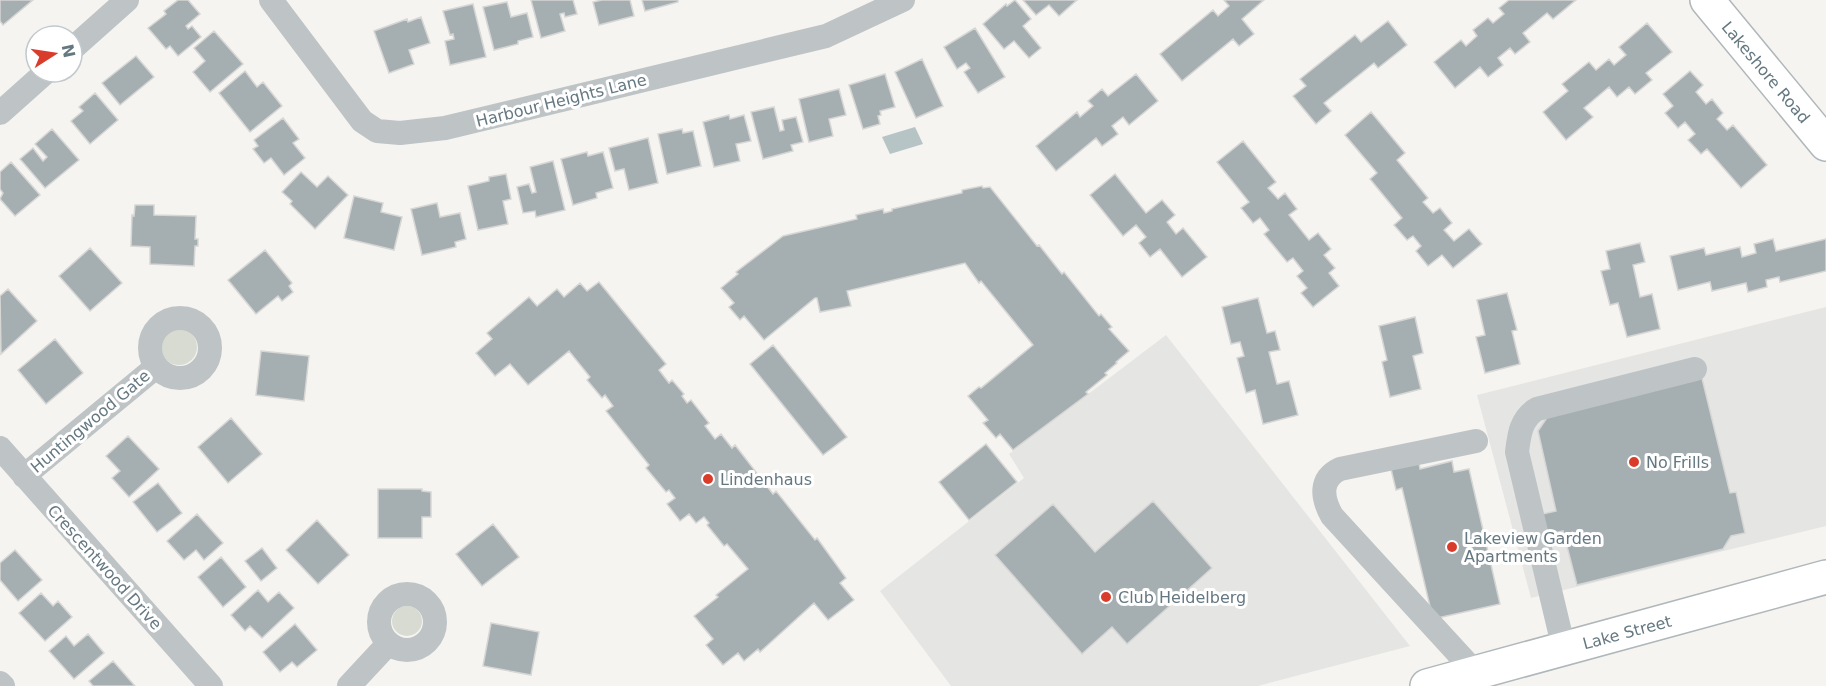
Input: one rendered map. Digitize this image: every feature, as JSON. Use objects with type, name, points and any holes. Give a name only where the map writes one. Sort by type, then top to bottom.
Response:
[{"type":"main road","name":"Lakeshore Road","points":[[1707,0],[1826,144]]},
{"type":"main road","name":"Lake Street","points":[[1427,686],[1826,578]]},
{"type":"street","points":[[84,38],[127,0]]},
{"type":"street","name":"Harbour Heights Lane","points":[[271,0],[362,121],[377,131],[400,133],[445,128],[826,36],[903,0]]},
{"type":"street","points":[[0,113],[33,84]]},
{"type":"street","name":"Huntingwood Gate","points":[[24,476],[156,367]]},
{"type":"street","points":[[1564,649],[1517,452],[1522,427],[1529,413],[1537,409],[1695,369]]},
{"type":"street","points":[[1476,441],[1340,469],[1326,479],[1324,493],[1326,506],[1332,516],[1476,673]]},
{"type":"street","name":"Crescentwood Drive","points":[[0,448],[212,686]]},
{"type":"street","points":[[349,686],[388,644]]},
{"type":"shaded area","points":[[915,127],[923,144],[890,154],[882,137]]},
{"type":"shaded area","points":[[1826,307],[1826,526],[1531,598],[1477,395]]},
{"type":"shaded area","points":[[179,329],[192,334],[197,347],[192,360],[179,365],[166,360],[161,347],[166,334]]},
{"type":"shaded area","points":[[1166,335],[1410,646],[1258,686],[951,686],[880,591],[1024,478],[1009,454]]},
{"type":"shaded area","points":[[407,606],[418,610],[422,621],[418,632],[407,636],[396,632],[392,621],[396,610]]},
{"type":"building","points":[[0,0],[33,0],[3,25],[0,21]]},
{"type":"building","points":[[178,0],[188,0],[200,14],[186,26],[188,29],[192,26],[201,37],[178,56],[170,46],[166,49],[148,28],[166,14],[164,11]]},
{"type":"building","points":[[531,0],[573,0],[577,14],[565,17],[564,13],[560,14],[565,31],[541,38]]},
{"type":"building","points":[[630,0],[634,16],[599,25],[593,2]]},
{"type":"building","points":[[642,0],[678,0],[678,2],[645,11]]},
{"type":"building","points":[[1015,0],[1031,19],[1023,26],[1041,48],[1029,58],[1014,41],[1004,49],[983,24],[1006,4],[1007,6]]},
{"type":"building","points":[[1023,0],[1077,0],[1059,16],[1049,5],[1036,15]]},
{"type":"building","points":[[1224,0],[1264,0],[1242,19],[1254,34],[1239,46],[1233,39],[1182,81],[1160,54],[1213,10],[1218,16],[1229,6]]},
{"type":"building","points":[[1509,0],[1576,0],[1553,19],[1547,13],[1523,33],[1530,42],[1515,54],[1510,48],[1498,58],[1503,65],[1488,77],[1480,67],[1455,88],[1434,62],[1461,40],[1466,46],[1477,36],[1473,30],[1488,18],[1493,23],[1504,14],[1499,8]]},
{"type":"building","points":[[507,2],[511,17],[527,13],[533,37],[518,41],[518,44],[494,50],[483,7]]},
{"type":"building","points":[[473,4],[486,57],[450,65],[445,41],[454,39],[453,34],[450,35],[443,11]]},
{"type":"building","points":[[421,17],[430,43],[409,50],[414,64],[389,73],[374,31],[407,19],[408,22]]},
{"type":"building","points":[[1388,21],[1407,45],[1378,68],[1374,63],[1324,103],[1331,111],[1316,124],[1293,96],[1306,86],[1300,79],[1355,35],[1361,42]]},
{"type":"building","points":[[1647,23],[1672,52],[1646,73],[1652,80],[1635,94],[1629,87],[1617,97],[1609,87],[1584,108],[1593,117],[1566,140],[1543,112],[1568,91],[1562,84],[1589,62],[1596,70],[1609,59],[1614,65],[1626,55],[1619,47]]},
{"type":"building","points":[[975,28],[1005,77],[978,93],[964,72],[970,68],[966,63],[957,69],[944,47]]},
{"type":"building","points":[[214,31],[243,64],[210,92],[193,72],[205,61],[194,48]]},
{"type":"building","points":[[136,56],[154,77],[120,105],[102,83]]},
{"type":"building","points":[[922,59],[943,106],[916,118],[895,72]]},
{"type":"building","points":[[245,71],[257,87],[263,82],[282,106],[250,132],[219,93]]},
{"type":"building","points":[[1690,71],[1703,85],[1696,92],[1706,104],[1712,99],[1723,113],[1717,119],[1727,130],[1733,125],[1767,165],[1741,188],[1707,149],[1701,154],[1688,140],[1695,134],[1685,122],[1678,128],[1665,113],[1673,106],[1663,94]]},
{"type":"building","points":[[885,74],[895,107],[880,111],[881,115],[878,116],[880,124],[863,129],[849,85]]},
{"type":"building","points":[[1136,74],[1158,101],[1129,125],[1123,117],[1112,126],[1118,134],[1102,146],[1096,138],[1056,171],[1036,146],[1077,112],[1080,117],[1093,106],[1088,101],[1102,89],[1108,96]]},
{"type":"building","points":[[839,89],[846,115],[829,119],[833,136],[809,142],[799,99]]},
{"type":"building","points":[[95,93],[118,120],[90,144],[71,121],[83,111],[79,107]]},
{"type":"building","points":[[774,107],[780,131],[784,130],[782,120],[796,117],[803,142],[791,145],[793,151],[763,159],[751,112]]},
{"type":"building","points":[[1371,112],[1405,153],[1397,160],[1428,198],[1423,202],[1433,213],[1440,208],[1452,223],[1444,230],[1454,241],[1469,229],[1482,244],[1453,268],[1442,255],[1428,266],[1416,251],[1421,246],[1413,236],[1407,240],[1394,225],[1402,218],[1370,179],[1377,173],[1345,135]]},
{"type":"building","points":[[729,115],[730,119],[744,115],[751,141],[736,144],[740,161],[714,167],[703,122]]},
{"type":"building","points":[[283,118],[299,139],[293,143],[305,158],[284,175],[271,158],[264,163],[253,149],[258,146],[254,140]]},
{"type":"building","points":[[52,129],[79,160],[45,188],[20,159],[33,148],[43,161],[47,157],[35,144]]},
{"type":"building","points":[[682,129],[683,133],[693,131],[701,166],[667,174],[658,134]]},
{"type":"building","points":[[648,138],[658,183],[629,190],[624,169],[615,171],[609,148]]},
{"type":"building","points":[[1243,141],[1276,182],[1268,188],[1278,199],[1285,193],[1297,209],[1289,215],[1309,240],[1318,233],[1331,249],[1324,255],[1335,268],[1329,273],[1339,286],[1313,307],[1301,293],[1307,288],[1297,276],[1303,271],[1293,258],[1287,262],[1264,234],[1269,230],[1260,218],[1253,223],[1241,208],[1249,202],[1217,162]]},
{"type":"building","points":[[587,152],[588,156],[603,152],[613,188],[596,193],[597,198],[573,205],[561,159]]},
{"type":"building","points":[[553,161],[565,210],[536,217],[535,211],[523,213],[517,187],[529,184],[532,193],[536,192],[530,167]]},
{"type":"building","points":[[11,162],[40,195],[15,216],[0,199],[3,193],[0,189],[0,172]]},
{"type":"building","points":[[301,172],[317,187],[328,176],[348,195],[315,229],[290,204],[292,201],[282,192]]},
{"type":"building","points":[[506,174],[511,199],[503,201],[508,224],[478,230],[468,186],[489,181],[489,177]]},
{"type":"building","points":[[1115,174],[1146,213],[1162,200],[1175,215],[1167,222],[1176,234],[1183,228],[1207,257],[1182,277],[1160,249],[1150,257],[1139,243],[1146,237],[1136,225],[1123,236],[1090,195]]},
{"type":"building","points":[[982,186],[983,188],[990,187],[1037,246],[1039,245],[1062,274],[1064,272],[1099,316],[1101,314],[1112,327],[1109,329],[1129,351],[1105,373],[1107,375],[1086,392],[1088,394],[1013,450],[1000,434],[996,438],[983,423],[988,420],[968,396],[1033,345],[981,281],[979,283],[965,263],[847,291],[851,306],[820,312],[817,298],[815,298],[764,340],[744,316],[740,320],[729,307],[734,303],[721,288],[738,274],[736,272],[783,236],[857,219],[856,215],[883,209],[884,213]]},
{"type":"building","points":[[354,196],[383,203],[381,212],[402,217],[394,250],[344,238]]},
{"type":"building","points":[[437,203],[440,217],[460,213],[466,239],[455,242],[456,247],[422,255],[411,209]]},
{"type":"building","points":[[135,205],[154,205],[154,215],[196,216],[195,239],[198,239],[198,246],[195,246],[194,266],[150,264],[150,247],[131,246],[132,215],[134,216]]},
{"type":"building","points":[[1773,239],[1776,251],[1826,239],[1826,271],[1780,282],[1779,277],[1766,280],[1767,287],[1748,292],[1746,283],[1712,291],[1710,282],[1678,290],[1670,256],[1704,248],[1706,255],[1740,247],[1742,257],[1756,253],[1754,244]]},
{"type":"building","points":[[1640,243],[1645,262],[1633,265],[1640,297],[1652,294],[1660,329],[1627,337],[1618,303],[1610,305],[1601,271],[1610,269],[1606,251]]},
{"type":"building","points":[[90,248],[122,283],[90,311],[59,276]]},
{"type":"building","points":[[265,250],[292,283],[289,286],[293,292],[282,301],[278,296],[256,314],[228,280]]},
{"type":"building","name":"Lindenhaus","points":[[599,282],[666,364],[659,370],[669,383],[672,380],[684,394],[682,396],[687,403],[691,400],[709,423],[705,426],[715,439],[721,434],[732,448],[735,445],[773,494],[776,491],[815,540],[817,538],[846,578],[840,583],[854,600],[828,620],[814,603],[760,652],[758,649],[744,661],[738,653],[723,665],[706,645],[713,639],[694,616],[748,569],[727,544],[724,546],[707,525],[709,523],[704,517],[696,523],[689,514],[680,521],[667,504],[675,498],[669,490],[666,492],[646,468],[649,465],[606,411],[613,406],[605,395],[602,398],[587,380],[590,377],[569,351],[528,385],[510,364],[495,376],[476,353],[492,339],[487,333],[529,297],[537,306],[557,289],[564,297],[580,283],[587,291]]},
{"type":"building","points":[[8,289],[37,321],[1,354],[0,296]]},
{"type":"building","points":[[1507,293],[1517,330],[1512,331],[1520,364],[1485,373],[1476,337],[1485,335],[1477,300]]},
{"type":"building","points":[[1258,298],[1267,333],[1275,331],[1280,350],[1269,352],[1277,384],[1289,381],[1298,415],[1263,424],[1255,390],[1246,393],[1237,358],[1244,356],[1240,342],[1231,344],[1222,307]]},
{"type":"building","points":[[1415,317],[1423,353],[1413,356],[1421,389],[1390,397],[1382,362],[1387,360],[1379,326]]},
{"type":"building","points":[[55,339],[83,373],[46,404],[18,370]]},
{"type":"building","points":[[773,345],[847,437],[823,455],[750,364]]},
{"type":"building","points":[[261,351],[309,356],[304,401],[256,395]]},
{"type":"building","name":"No Frills","points":[[1700,370],[1730,493],[1736,492],[1745,533],[1731,536],[1723,549],[1577,585],[1563,531],[1538,537],[1534,516],[1556,511],[1538,431],[1554,407]]},
{"type":"building","points":[[231,418],[262,454],[228,483],[198,447]]},
{"type":"building","points":[[128,436],[159,469],[129,497],[112,478],[120,471],[106,456]]},
{"type":"building","points":[[986,444],[1017,482],[969,520],[939,482]]},
{"type":"building","name":"Lakeview Garden Apartments","points":[[1452,461],[1454,472],[1469,469],[1500,604],[1433,619],[1402,488],[1396,490],[1391,469],[1419,463],[1420,469]]},
{"type":"building","points":[[158,483],[182,513],[157,532],[133,502]]},
{"type":"building","points":[[378,489],[422,489],[422,491],[431,492],[431,517],[422,517],[422,538],[378,538]]},
{"type":"building","name":"Club Heidelberg","points":[[1153,501],[1212,568],[1127,644],[1112,627],[1082,654],[995,555],[1053,504],[1095,552]]},
{"type":"building","points":[[197,514],[223,543],[204,560],[196,550],[184,560],[167,541]]},
{"type":"building","points":[[317,520],[349,555],[318,584],[286,550]]},
{"type":"building","points":[[493,524],[519,557],[482,586],[456,554]]},
{"type":"building","points":[[262,548],[277,568],[261,581],[245,561]]},
{"type":"building","points":[[15,550],[42,580],[18,601],[0,580],[0,563]]},
{"type":"building","points":[[221,557],[246,587],[223,607],[198,577]]},
{"type":"building","points":[[258,590],[268,602],[279,592],[294,608],[262,638],[250,626],[245,631],[231,615]]},
{"type":"building","points":[[41,593],[53,606],[58,601],[72,617],[45,641],[19,613]]},
{"type":"building","points":[[491,623],[539,632],[531,675],[483,666]]},
{"type":"building","points":[[295,624],[317,650],[297,667],[292,662],[280,672],[263,652]]},
{"type":"building","points":[[88,634],[104,653],[74,679],[49,651],[66,636],[74,646]]},
{"type":"building","points":[[113,661],[135,686],[93,686],[89,681]]},
{"type":"place","name":"No Frills","points":[[1634,462]]},
{"type":"place","name":"Lindenhaus","points":[[708,479]]},
{"type":"place","name":"Lakeview Garden Apartments","points":[[1452,547]]},
{"type":"place","name":"Club Heidelberg","points":[[1106,597]]}]
